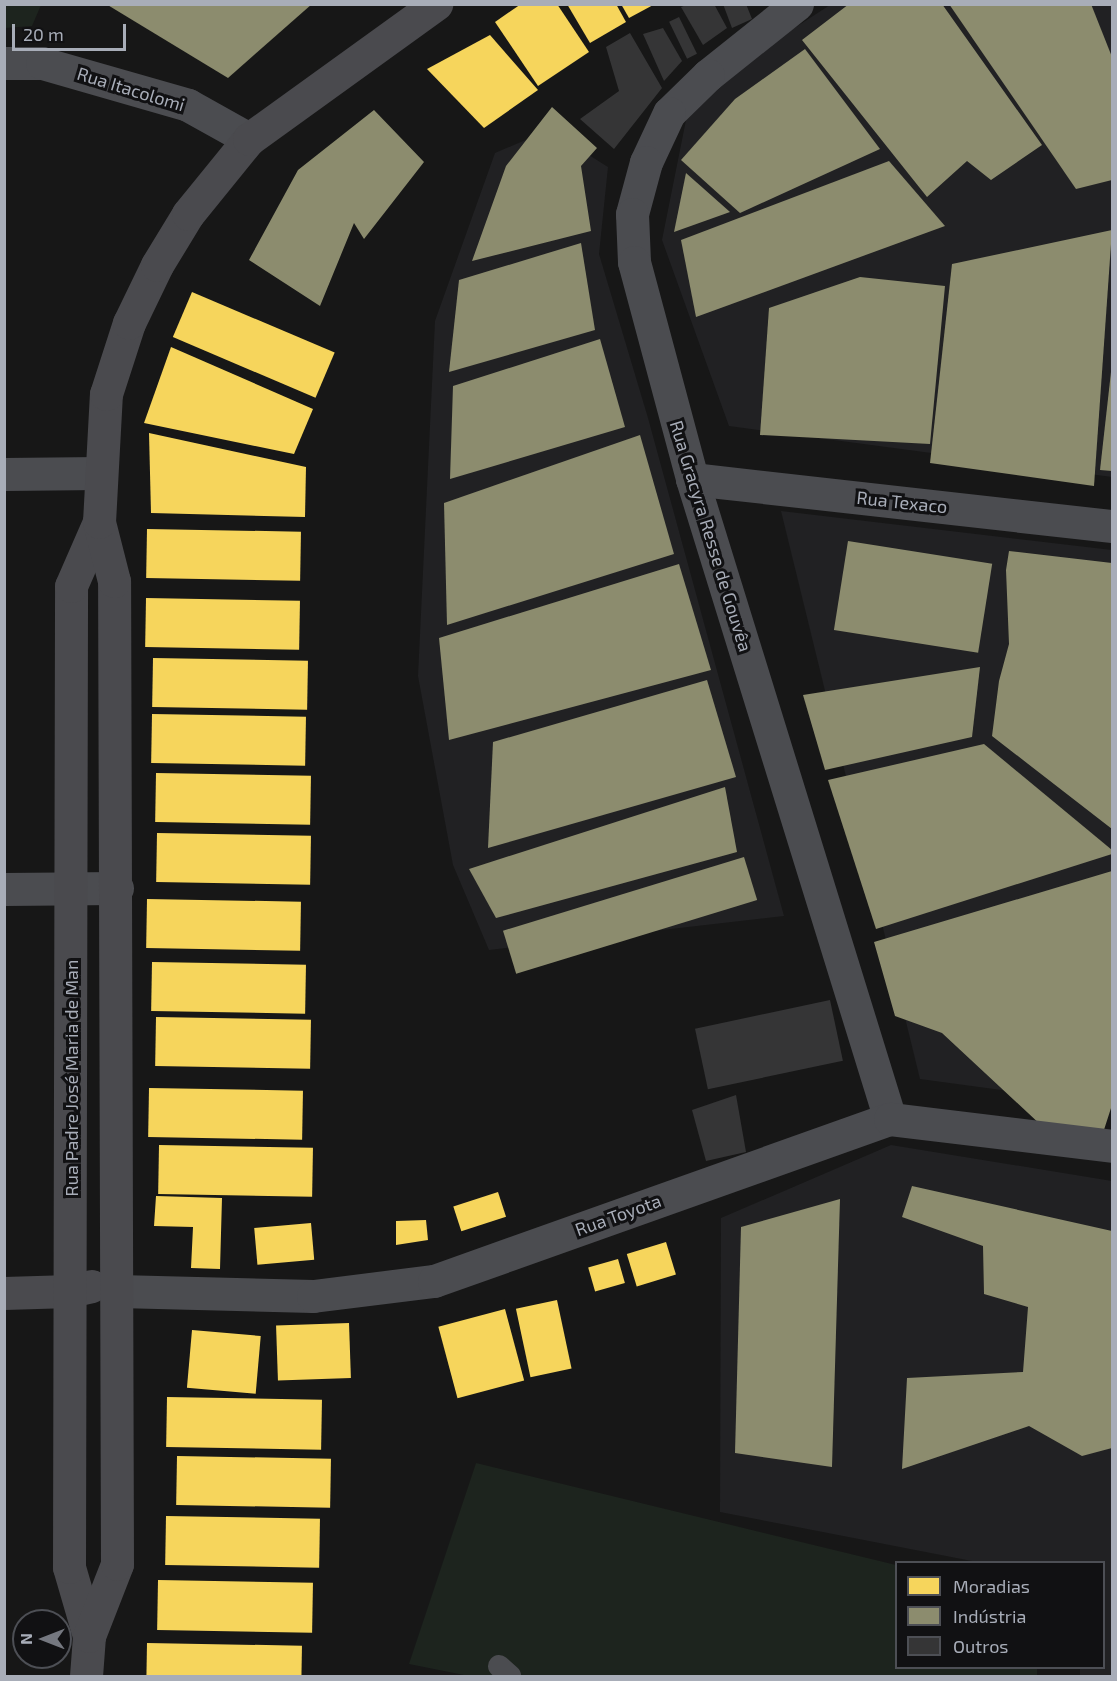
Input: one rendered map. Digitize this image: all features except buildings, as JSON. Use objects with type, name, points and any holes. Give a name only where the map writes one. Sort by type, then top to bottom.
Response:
[{"type":"street","name":"Rua Padre José Maria de Man","points":[[86,1677],[89,1636],[117,1564],[117,888],[114,581],[99,522],[106,394],[129,323],[157,265],[188,214],[249,139],[436,4]]},
{"type":"street","name":"Rua Gracyra Resse de Gouvêa","points":[[797,4],[708,75],[669,112],[646,162],[632,214],[634,262],[692,479],[890,1119]]},
{"type":"street","name":"Rua Itacolomi","points":[[4,63],[42,63],[188,105],[249,139]]},
{"type":"street","points":[[4,474],[100,473]]},
{"type":"street","name":"Rua Texaco","points":[[692,479],[1113,526]]},
{"type":"street","name":"Rua Padre José Maria de Man","points":[[89,1636],[69,1567],[71,586],[99,522]]},
{"type":"street","points":[[4,889],[117,888]]},
{"type":"street","name":"Rua Toyota","points":[[118,1291],[313,1296],[434,1281],[890,1119],[1113,1146]]},
{"type":"street","points":[[4,1293],[70,1292],[81,1286],[93,1286],[102,1296],[102,1546],[110,1582]]},
{"type":"shaded area","points":[[4,5],[41,5],[32,26],[5,28]]},
{"type":"shaded area","points":[[830,5],[1112,5],[1112,477],[729,426],[662,240],[691,95]]},
{"type":"shaded area","points":[[549,130],[608,167],[599,254],[648,418],[784,916],[489,950],[453,865],[418,676],[435,321],[495,153]]},
{"type":"shaded area","points":[[781,511],[1112,550],[1112,1105],[920,1079]]},
{"type":"shaded area","points":[[891,1145],[1112,1181],[1112,1676],[1080,1676],[1080,1669],[1105,1669],[1105,1561],[972,1561],[720,1512],[721,1218]]},
{"type":"shaded area","points":[[476,1463],[895,1565],[895,1669],[1037,1669],[1037,1676],[469,1676],[409,1664]]}]
